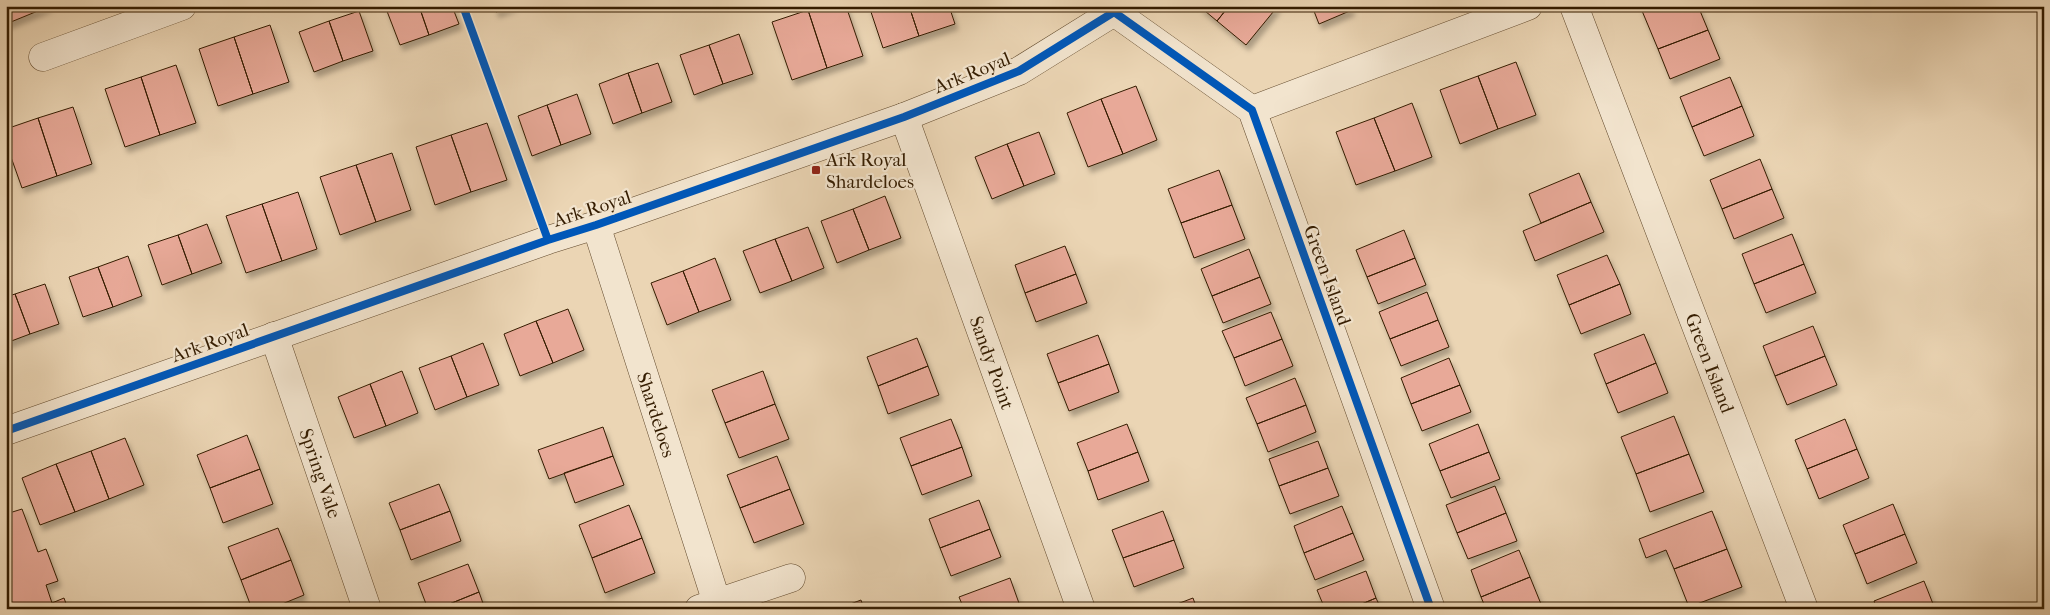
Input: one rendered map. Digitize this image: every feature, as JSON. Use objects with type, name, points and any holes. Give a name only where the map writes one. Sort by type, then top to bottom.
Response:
[{"type":"street","points":[[43,57],[113,18],[182,6]]},
{"type":"street","points":[[1115,9],[1252,110],[1528,6]]},
{"type":"street","name":"Green Island","points":[[1574,6],[1804,609]]},
{"type":"street","name":"Ark Royal","points":[[6,432],[274,336],[904,117],[1019,71],[1115,9]]},
{"type":"street","name":"Green Island","points":[[1252,110],[1431,609]]},
{"type":"street","name":"Sandy Point","points":[[904,117],[1081,609]]},
{"type":"street","name":"Shardeloes","points":[[596,225],[708,606],[791,578]]},
{"type":"street","name":"Spring Vale","points":[[274,336],[367,609]]},
{"type":"building","points":[[6,6],[50,6],[6,24]]},
{"type":"building","points":[[385,6],[419,6],[429,35],[400,45]]},
{"type":"building","points":[[419,6],[452,6],[459,24],[429,35]]},
{"type":"building","points":[[494,6],[514,6],[496,12]]},
{"type":"building","points":[[819,6],[846,6],[863,56],[827,68],[808,10]]},
{"type":"building","points":[[869,6],[909,6],[919,36],[883,48]]},
{"type":"building","points":[[909,6],[949,6],[955,24],[919,36]]},
{"type":"building","points":[[1199,6],[1229,6],[1217,21]]},
{"type":"building","points":[[1229,6],[1278,6],[1246,45],[1217,21]]},
{"type":"building","points":[[1312,6],[1350,6],[1352,10],[1319,24]]},
{"type":"building","points":[[1640,6],[1698,6],[1708,30],[1658,49]]},
{"type":"building","points":[[808,10],[827,68],[792,80],[772,22]]},
{"type":"building","points":[[359,11],[373,51],[343,61],[329,21]]},
{"type":"building","points":[[329,21],[343,61],[314,72],[299,32]]},
{"type":"building","points":[[270,25],[289,82],[253,94],[234,37]]},
{"type":"building","points":[[1708,30],[1720,59],[1670,79],[1658,49]]},
{"type":"building","points":[[739,34],[753,74],[723,84],[709,45]]},
{"type":"building","points":[[234,37],[253,94],[218,106],[199,49]]},
{"type":"building","points":[[709,45],[723,84],[694,95],[680,55]]},
{"type":"building","points":[[1516,62],[1536,115],[1498,129],[1478,76]]},
{"type":"building","points":[[658,63],[672,102],[642,113],[628,73]]},
{"type":"building","points":[[176,65],[196,123],[160,135],[141,77]]},
{"type":"building","points":[[628,73],[642,113],[613,124],[599,84]]},
{"type":"building","points":[[1478,76],[1498,129],[1460,144],[1440,90]]},
{"type":"building","points":[[141,77],[160,135],[125,147],[105,89]]},
{"type":"building","points":[[1730,77],[1742,106],[1692,127],[1680,97]]},
{"type":"building","points":[[1136,86],[1157,140],[1123,154],[1101,99]]},
{"type":"building","points":[[577,94],[591,134],[561,145],[547,105]]},
{"type":"building","points":[[1101,99],[1123,154],[1088,167],[1067,113]]},
{"type":"building","points":[[1412,103],[1432,157],[1395,171],[1374,118]]},
{"type":"building","points":[[547,105],[561,145],[532,156],[518,116]]},
{"type":"building","points":[[1742,106],[1754,136],[1704,156],[1692,127]]},
{"type":"building","points":[[73,107],[92,164],[57,176],[38,118]]},
{"type":"building","points":[[38,118],[57,176],[22,188],[6,143],[6,129]]},
{"type":"building","points":[[1374,118],[1395,171],[1356,185],[1336,132]]},
{"type":"building","points":[[487,123],[507,180],[471,192],[451,135]]},
{"type":"building","points":[[1039,132],[1055,174],[1024,186],[1007,144]]},
{"type":"building","points":[[451,135],[471,192],[435,205],[416,147]]},
{"type":"building","points":[[1007,144],[1024,186],[992,199],[975,157]]},
{"type":"building","points":[[392,153],[411,210],[376,222],[356,165]]},
{"type":"building","points":[[1760,159],[1772,189],[1722,209],[1710,180]]},
{"type":"building","points":[[356,165],[376,222],[340,235],[320,177]]},
{"type":"building","points":[[1219,170],[1232,205],[1181,223],[1168,189]]},
{"type":"building","points":[[1579,173],[1591,202],[1541,223],[1529,194]]},
{"type":"building","points":[[1772,189],[1784,218],[1734,239],[1722,209]]},
{"type":"building","points":[[298,192],[317,249],[282,261],[262,204]]},
{"type":"building","points":[[885,196],[901,238],[869,250],[853,209]]},
{"type":"building","points":[[1591,202],[1604,232],[1535,261],[1523,231]]},
{"type":"building","points":[[262,204],[282,261],[246,273],[226,216]]},
{"type":"building","points":[[1232,205],[1245,239],[1194,258],[1181,223]]},
{"type":"building","points":[[853,209],[869,250],[837,263],[821,221]]},
{"type":"building","points":[[207,224],[222,263],[192,274],[178,235]]},
{"type":"building","points":[[808,227],[824,268],[792,281],[775,239]]},
{"type":"building","points":[[1404,230],[1415,258],[1367,277],[1356,250]]},
{"type":"building","points":[[1792,234],[1804,264],[1754,284],[1742,254]]},
{"type":"building","points":[[178,235],[192,274],[162,285],[148,245]]},
{"type":"building","points":[[775,239],[792,281],[760,293],[743,251]]},
{"type":"building","points":[[1065,246],[1076,274],[1025,293],[1015,265]]},
{"type":"building","points":[[1249,249],[1260,277],[1212,296],[1201,269]]},
{"type":"building","points":[[1607,255],[1620,284],[1569,305],[1557,275]]},
{"type":"building","points":[[128,256],[142,296],[113,307],[98,267]]},
{"type":"building","points":[[715,258],[731,300],[699,312],[683,271]]},
{"type":"building","points":[[1415,258],[1426,285],[1378,304],[1367,277]]},
{"type":"building","points":[[1804,264],[1816,293],[1766,313],[1754,284]]},
{"type":"building","points":[[98,267],[113,307],[83,317],[69,277]]},
{"type":"building","points":[[683,271],[699,312],[667,325],[651,283]]},
{"type":"building","points":[[1076,274],[1087,303],[1036,322],[1025,293]]},
{"type":"building","points":[[1260,277],[1271,304],[1223,323],[1212,296]]},
{"type":"building","points":[[45,284],[59,324],[30,334],[15,294]]},
{"type":"building","points":[[1620,284],[1631,314],[1581,334],[1569,305]]},
{"type":"building","points":[[1427,292],[1438,320],[1390,339],[1379,312]]},
{"type":"building","points":[[15,294],[30,334],[6,343],[6,297]]},
{"type":"building","points":[[568,309],[584,350],[553,363],[536,321]]},
{"type":"building","points":[[1271,312],[1282,339],[1234,358],[1222,331]]},
{"type":"building","points":[[1438,320],[1449,347],[1401,366],[1390,339]]},
{"type":"building","points":[[536,321],[553,363],[520,376],[504,334]]},
{"type":"building","points":[[1813,326],[1825,356],[1775,376],[1763,346]]},
{"type":"building","points":[[1644,334],[1656,363],[1606,384],[1594,354]]},
{"type":"building","points":[[1098,335],[1109,364],[1058,383],[1047,354]]},
{"type":"building","points":[[917,338],[928,366],[878,386],[867,357]]},
{"type":"building","points":[[1282,339],[1293,366],[1245,386],[1234,358]]},
{"type":"building","points":[[483,343],[499,385],[467,397],[451,356]]},
{"type":"building","points":[[451,356],[467,397],[435,410],[419,368]]},
{"type":"building","points":[[1825,356],[1837,385],[1787,405],[1775,376]]},
{"type":"building","points":[[1449,358],[1460,385],[1411,404],[1401,378]]},
{"type":"building","points":[[1656,363],[1668,393],[1618,413],[1606,384]]},
{"type":"building","points":[[1109,364],[1119,392],[1069,411],[1058,383]]},
{"type":"building","points":[[928,366],[939,395],[888,414],[878,386]]},
{"type":"building","points":[[402,371],[418,413],[386,426],[370,384]]},
{"type":"building","points":[[763,371],[775,404],[725,423],[712,390]]},
{"type":"building","points":[[1295,378],[1306,405],[1257,424],[1246,398]]},
{"type":"building","points":[[370,384],[386,426],[354,438],[338,397]]},
{"type":"building","points":[[1460,385],[1471,412],[1422,431],[1411,404]]},
{"type":"building","points":[[775,404],[789,439],[739,458],[725,423]]},
{"type":"building","points":[[1306,405],[1316,432],[1268,452],[1257,424]]},
{"type":"building","points":[[1674,416],[1689,454],[1636,474],[1621,437]]},
{"type":"building","points":[[951,419],[962,447],[911,466],[900,438]]},
{"type":"building","points":[[1845,419],[1857,449],[1807,469],[1795,440]]},
{"type":"building","points":[[1127,424],[1138,452],[1088,471],[1077,443]]},
{"type":"building","points":[[1478,424],[1489,452],[1440,471],[1429,444]]},
{"type":"building","points":[[603,427],[613,456],[549,479],[538,450]]},
{"type":"building","points":[[247,435],[260,469],[210,488],[197,455]]},
{"type":"building","points":[[125,438],[144,485],[109,499],[91,451]]},
{"type":"building","points":[[1318,441],[1328,468],[1279,486],[1269,459]]},
{"type":"building","points":[[962,447],[972,476],[922,495],[911,466]]},
{"type":"building","points":[[1857,449],[1869,478],[1819,499],[1807,469]]},
{"type":"building","points":[[91,451],[109,499],[75,512],[56,464]]},
{"type":"building","points":[[1138,452],[1149,481],[1098,500],[1088,471]]},
{"type":"building","points":[[1489,452],[1500,479],[1451,498],[1440,471]]},
{"type":"building","points":[[1689,454],[1704,492],[1650,512],[1636,474]]},
{"type":"building","points":[[613,456],[624,485],[575,503],[564,473]]},
{"type":"building","points":[[777,456],[790,489],[740,508],[727,475]]},
{"type":"building","points":[[56,464],[75,512],[40,525],[22,478]]},
{"type":"building","points":[[1328,468],[1339,496],[1290,514],[1279,486]]},
{"type":"building","points":[[260,469],[273,504],[223,523],[210,488]]},
{"type":"building","points":[[439,484],[450,511],[400,530],[389,503]]},
{"type":"building","points":[[1495,486],[1506,513],[1457,533],[1446,505]]},
{"type":"building","points":[[790,489],[804,524],[754,543],[740,508]]},
{"type":"building","points":[[979,500],[990,529],[940,548],[929,519]]},
{"type":"building","points":[[1893,504],[1905,534],[1855,554],[1843,525]]},
{"type":"building","points":[[629,505],[642,538],[592,558],[579,525]]},
{"type":"building","points":[[1342,506],[1353,533],[1304,553],[1294,526]]},
{"type":"building","points":[[22,509],[38,552],[46,549],[58,581],[46,585],[52,603],[64,598],[68,609],[6,609],[6,514]]},
{"type":"building","points":[[450,511],[461,541],[411,560],[400,530]]},
{"type":"building","points":[[1163,511],[1174,540],[1123,558],[1112,530]]},
{"type":"building","points":[[1712,511],[1727,549],[1674,569],[1666,550],[1646,558],[1639,539]]},
{"type":"building","points":[[1506,513],[1517,541],[1468,559],[1457,533]]},
{"type":"building","points":[[278,528],[291,560],[241,580],[228,547]]},
{"type":"building","points":[[990,529],[1001,557],[951,576],[940,548]]},
{"type":"building","points":[[1353,533],[1364,560],[1315,580],[1304,553]]},
{"type":"building","points":[[1905,534],[1917,563],[1867,584],[1855,554]]},
{"type":"building","points":[[642,538],[655,573],[605,593],[592,558]]},
{"type":"building","points":[[1174,540],[1184,568],[1134,587],[1123,558]]},
{"type":"building","points":[[1727,549],[1742,587],[1689,607],[1674,569]]},
{"type":"building","points":[[1519,550],[1530,577],[1481,597],[1471,570]]},
{"type":"building","points":[[291,560],[304,595],[270,609],[252,609],[241,580]]},
{"type":"building","points":[[468,564],[479,592],[437,609],[428,609],[418,583]]},
{"type":"building","points":[[1366,571],[1376,598],[1350,609],[1325,609],[1317,590]]},
{"type":"building","points":[[1530,577],[1541,604],[1530,609],[1486,609],[1481,597]]},
{"type":"building","points":[[1010,578],[1020,606],[1013,609],[964,609],[959,597]]},
{"type":"building","points":[[1924,581],[1935,609],[1877,609],[1874,601]]},
{"type":"building","points":[[479,592],[485,609],[437,609]]},
{"type":"building","points":[[1193,598],[1197,609],[1164,609]]},
{"type":"building","points":[[1376,598],[1381,609],[1350,609]]},
{"type":"building","points":[[861,600],[864,609],[837,609]]},
{"type":"cycle path","points":[[463,6],[548,240]]},
{"type":"cycle path","points":[[6,431],[904,117],[1019,71],[1114,12],[1116,6]]},
{"type":"cycle path","points":[[1114,12],[1252,110],[1431,609]]},
{"type":"place","name":"Ark Royal Shardeloes","points":[[816,170]]}]
